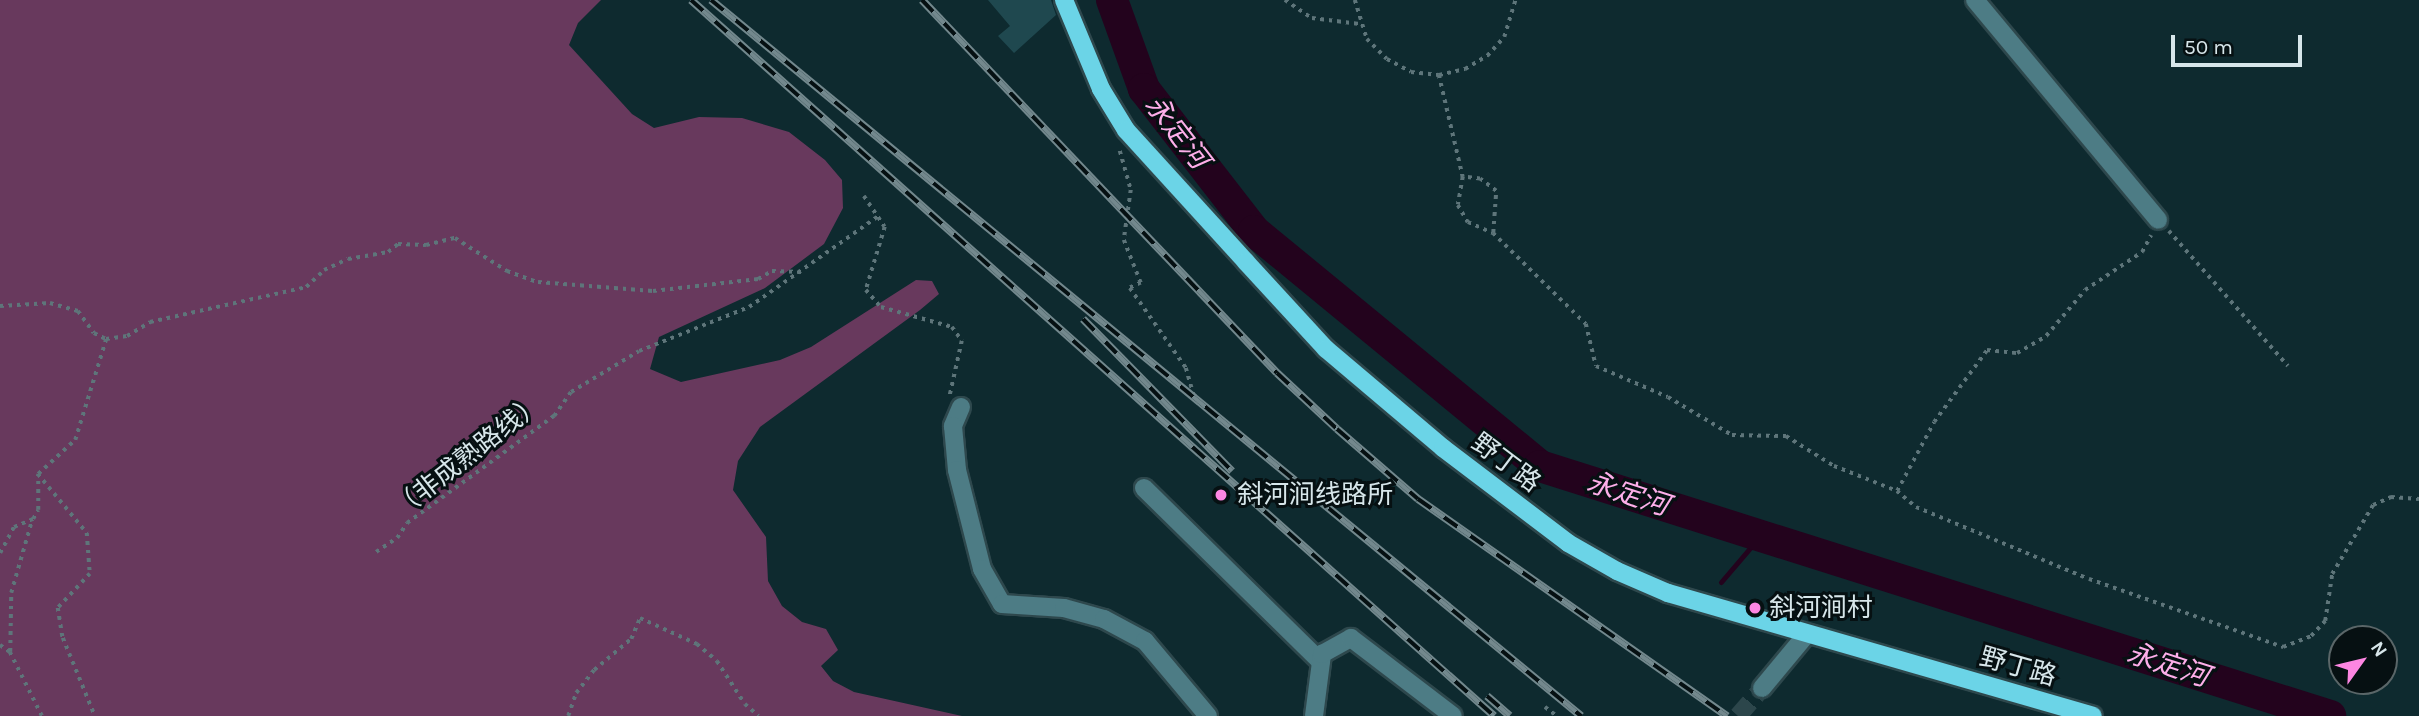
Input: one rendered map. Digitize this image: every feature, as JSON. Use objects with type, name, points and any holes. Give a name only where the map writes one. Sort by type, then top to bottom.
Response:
[{"type":"main road","name":"野丁路","points":[[1064,0],[1101,89],[1126,130],[1326,349],[1443,448],[1578,548],[1668,593],[2094,716]]},
{"type":"street","points":[[1975,0],[2158,220]]},
{"type":"street","points":[[955,403],[953,426],[957,470],[982,569],[1002,604],[1064,608],[1124,630],[1145,641],[1208,716]]},
{"type":"street","points":[[1144,488],[1321,662]]},
{"type":"street","points":[[1762,688],[1806,635]]},
{"type":"street","points":[[1314,716],[1322,654],[1351,639],[1453,716]]},
{"type":"path","points":[[1285,0],[1312,18],[1360,24]]},
{"type":"path","points":[[1354,0],[1367,39],[1387,59],[1412,72],[1439,75],[1465,69],[1487,56],[1504,37],[1515,0]]},
{"type":"path","points":[[1439,75],[1463,177],[1458,205],[1468,222],[1493,233],[1586,324],[1596,366],[1668,397],[1732,435],[1786,436],[1834,466],[1897,491],[1916,507],[2089,579],[2283,647],[2311,636],[2325,621],[2332,574],[2373,505],[2391,497],[2419,499]]},
{"type":"path","points":[[1116,141],[1130,173],[1124,240],[1142,283],[1130,288],[1185,368],[1195,400]]},
{"type":"path","points":[[1463,177],[1480,180],[1496,191],[1493,233]]},
{"type":"path","points":[[864,196],[880,215],[885,227],[866,290],[881,307],[952,327],[962,341],[955,403]]},
{"type":"path","name":"（非成熟路线）","points":[[376,552],[451,489],[513,450],[554,416],[571,392],[604,370],[749,306],[803,272],[880,215]]},
{"type":"path","points":[[1897,491],[1934,422],[1987,350],[2017,353],[2046,336],[2085,290],[2142,252],[2158,220],[2288,366]]},
{"type":"path","points":[[0,306],[50,303],[78,311],[94,333],[106,340],[127,337],[150,322],[306,287],[324,270],[348,259],[388,252],[398,244],[426,245],[455,238],[507,271],[538,282],[653,291],[758,279],[772,271],[803,272]]},
{"type":"path","points":[[42,716],[10,652],[10,593],[38,510],[38,474],[75,440],[106,340]]},
{"type":"path","points":[[38,474],[88,533],[90,574],[58,608],[63,638],[95,716]]},
{"type":"path","points":[[0,553],[14,527],[33,519]]},
{"type":"path","points":[[568,716],[576,693],[594,670],[631,639],[640,618],[697,645],[717,662],[745,704],[759,716]]},
{"type":"path","points":[[0,645],[10,652]]},
{"type":"path","points":[[1545,707],[1557,716]]},
{"type":"shaded area","points":[[0,0],[601,0],[578,23],[569,45],[632,114],[654,128],[699,117],[742,118],[789,132],[825,160],[842,180],[843,208],[824,244],[765,288],[659,337],[650,369],[681,382],[780,360],[811,347],[916,280],[932,281],[939,294],[760,427],[738,461],[733,490],[766,537],[768,581],[782,606],[802,622],[826,629],[838,650],[821,666],[833,681],[854,692],[962,716],[0,716]]},
{"type":"building","points":[[988,0],[1051,0],[1056,15],[1014,53],[998,36],[1010,26]]},
{"type":"waterway","name":"永定河","points":[[1112,0],[1144,89],[1254,231],[1540,466],[2330,716]]},
{"type":"waterway","points":[[1721,582],[1761,535]]},
{"type":"tunnel","points":[[1738,716],[1762,688]]},
{"type":"railway","points":[[691,0],[1494,716]]},
{"type":"railway","points":[[711,0],[1581,716]]},
{"type":"railway","points":[[922,0],[1277,373],[1337,429],[1418,499],[1727,716]]},
{"type":"railway","points":[[1083,319],[1232,471]]},
{"type":"railway","points":[[1487,696],[1510,716]]},
{"type":"place","name":"斜河涧线路所","points":[[1221,495]]},
{"type":"place","name":"斜河涧村","points":[[1755,608]]}]
